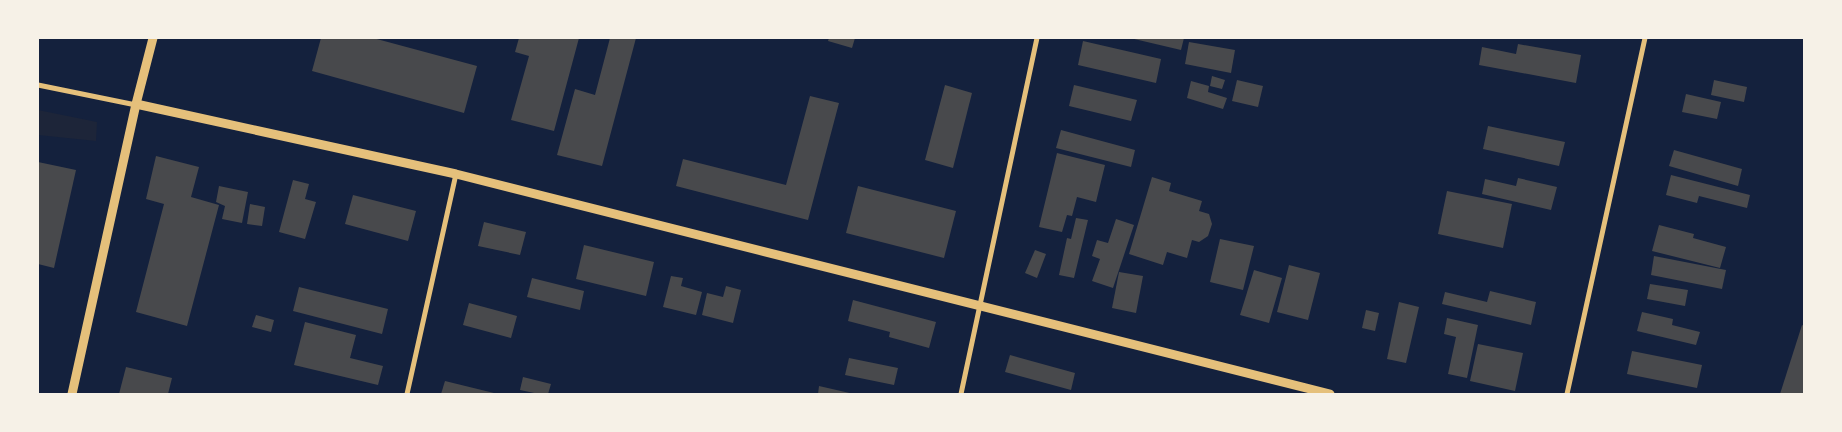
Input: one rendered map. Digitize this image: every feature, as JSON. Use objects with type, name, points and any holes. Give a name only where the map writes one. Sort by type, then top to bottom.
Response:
[{"type":"street","points":[[72,394],[136,104],[154,38]]},
{"type":"street","points":[[961,394],[1037,38]]},
{"type":"street","points":[[1567,394],[1645,38]]},
{"type":"street","points":[[38,85],[136,104],[456,174],[1330,394]]},
{"type":"street","points":[[407,394],[456,174]]},
{"type":"shaded area","points":[[38,110],[97,122],[96,141],[38,135]]},
{"type":"building","points":[[321,38],[373,38],[477,66],[464,113],[312,71]]},
{"type":"building","points":[[519,38],[579,38],[554,131],[511,120],[529,56],[515,52]]},
{"type":"building","points":[[610,38],[636,38],[602,166],[557,155],[575,89],[595,95]]},
{"type":"building","points":[[829,38],[855,38],[852,48],[828,41]]},
{"type":"building","points":[[1130,38],[1184,38],[1181,50]]},
{"type":"building","points":[[1083,41],[1161,59],[1156,83],[1078,65]]},
{"type":"building","points":[[1189,42],[1235,50],[1231,73],[1185,64]]},
{"type":"building","points":[[1518,44],[1581,55],[1576,83],[1479,65],[1482,47],[1516,54]]},
{"type":"building","points":[[1212,76],[1225,80],[1222,89],[1210,86]]},
{"type":"building","points":[[1237,80],[1263,86],[1258,107],[1232,101]]},
{"type":"building","points":[[1714,80],[1747,87],[1744,102],[1711,95]]},
{"type":"building","points":[[1191,81],[1209,86],[1208,92],[1227,98],[1223,109],[1187,98]]},
{"type":"building","points":[[945,85],[972,93],[953,168],[925,160]]},
{"type":"building","points":[[1074,85],[1137,100],[1131,121],[1069,106]]},
{"type":"building","points":[[1686,94],[1721,102],[1717,119],[1682,112]]},
{"type":"building","points":[[810,96],[839,103],[808,220],[676,186],[683,159],[786,185]]},
{"type":"building","points":[[1488,126],[1565,142],[1559,166],[1483,149]]},
{"type":"building","points":[[1061,130],[1135,150],[1131,167],[1056,148]]},
{"type":"building","points":[[1674,150],[1742,169],[1738,186],[1669,166]]},
{"type":"building","points":[[1057,153],[1105,165],[1096,202],[1077,197],[1072,216],[1067,215],[1062,232],[1039,227]]},
{"type":"building","points":[[156,156],[199,167],[191,197],[219,205],[187,326],[136,312],[164,204],[146,199]]},
{"type":"building","points":[[38,162],[76,170],[54,268],[38,264]]},
{"type":"building","points":[[1671,175],[1750,195],[1747,208],[1699,196],[1697,203],[1666,195]]},
{"type":"building","points":[[1152,177],[1171,183],[1169,191],[1202,201],[1199,211],[1209,214],[1212,224],[1208,236],[1199,242],[1192,240],[1187,258],[1167,252],[1163,265],[1129,254]]},
{"type":"building","points":[[1518,178],[1557,187],[1551,210],[1482,194],[1485,179],[1516,186]]},
{"type":"building","points":[[293,180],[309,184],[305,199],[316,202],[305,239],[279,232]]},
{"type":"building","points":[[219,186],[248,192],[242,223],[222,219],[225,206],[216,202]]},
{"type":"building","points":[[858,186],[956,211],[944,258],[846,233]]},
{"type":"building","points":[[1447,191],[1512,204],[1503,248],[1438,234]]},
{"type":"building","points":[[353,195],[416,211],[408,241],[345,224]]},
{"type":"building","points":[[250,204],[265,207],[262,226],[247,224]]},
{"type":"building","points":[[1076,218],[1088,220],[1074,278],[1059,275],[1067,238],[1071,239]]},
{"type":"building","points":[[1116,219],[1134,225],[1113,288],[1092,281],[1100,259],[1092,256],[1097,240],[1108,243]]},
{"type":"building","points":[[484,222],[526,232],[520,255],[478,246]]},
{"type":"building","points":[[1659,225],[1694,234],[1693,238],[1726,247],[1720,268],[1652,251]]},
{"type":"building","points":[[1220,239],[1254,246],[1243,290],[1210,282]]},
{"type":"building","points":[[584,245],[654,262],[646,296],[576,279]]},
{"type":"building","points":[[1035,250],[1046,254],[1037,278],[1025,273]]},
{"type":"building","points":[[1654,256],[1726,270],[1722,289],[1651,275]]},
{"type":"building","points":[[1289,265],[1320,273],[1308,320],[1277,312]]},
{"type":"building","points":[[1254,270],[1282,278],[1269,323],[1240,315]]},
{"type":"building","points":[[1119,272],[1143,276],[1136,313],[1112,308]]},
{"type":"building","points":[[671,276],[683,278],[681,286],[702,292],[696,315],[663,307]]},
{"type":"building","points":[[532,278],[584,291],[580,310],[527,297]]},
{"type":"building","points":[[1650,284],[1688,290],[1685,306],[1647,299]]},
{"type":"building","points":[[726,286],[741,290],[733,323],[702,315],[707,293],[723,297]]},
{"type":"building","points":[[299,287],[388,309],[382,334],[293,311]]},
{"type":"building","points":[[1490,291],[1536,302],[1531,325],[1442,304],[1445,292],[1487,302]]},
{"type":"building","points":[[853,300],[936,322],[929,348],[889,337],[890,332],[848,321]]},
{"type":"building","points":[[1399,302],[1419,307],[1406,363],[1387,359]]},
{"type":"building","points":[[469,303],[517,316],[511,338],[463,325]]},
{"type":"building","points":[[1366,310],[1379,313],[1375,331],[1362,328]]},
{"type":"building","points":[[1642,312],[1673,319],[1672,325],[1700,332],[1696,345],[1637,331]]},
{"type":"building","points":[[256,315],[274,320],[271,332],[252,327]]},
{"type":"building","points":[[1447,318],[1478,325],[1467,378],[1448,374],[1456,337],[1444,334]]},
{"type":"building","points":[[305,322],[356,335],[350,358],[383,366],[378,385],[294,365]]},
{"type":"building","points":[[1802,325],[1804,326],[1804,394],[1780,394]]},
{"type":"building","points":[[1478,344],[1523,353],[1515,391],[1470,381]]},
{"type":"building","points":[[1632,351],[1702,365],[1697,388],[1627,374]]},
{"type":"building","points":[[1010,355],[1075,373],[1071,390],[1005,372]]},
{"type":"building","points":[[849,358],[898,368],[894,385],[845,375]]},
{"type":"building","points":[[126,367],[172,378],[168,394],[119,394]]},
{"type":"building","points":[[523,377],[551,384],[548,394],[520,390]]},
{"type":"building","points":[[445,381],[498,394],[441,394]]},
{"type":"building","points":[[819,386],[854,394],[818,394]]}]
